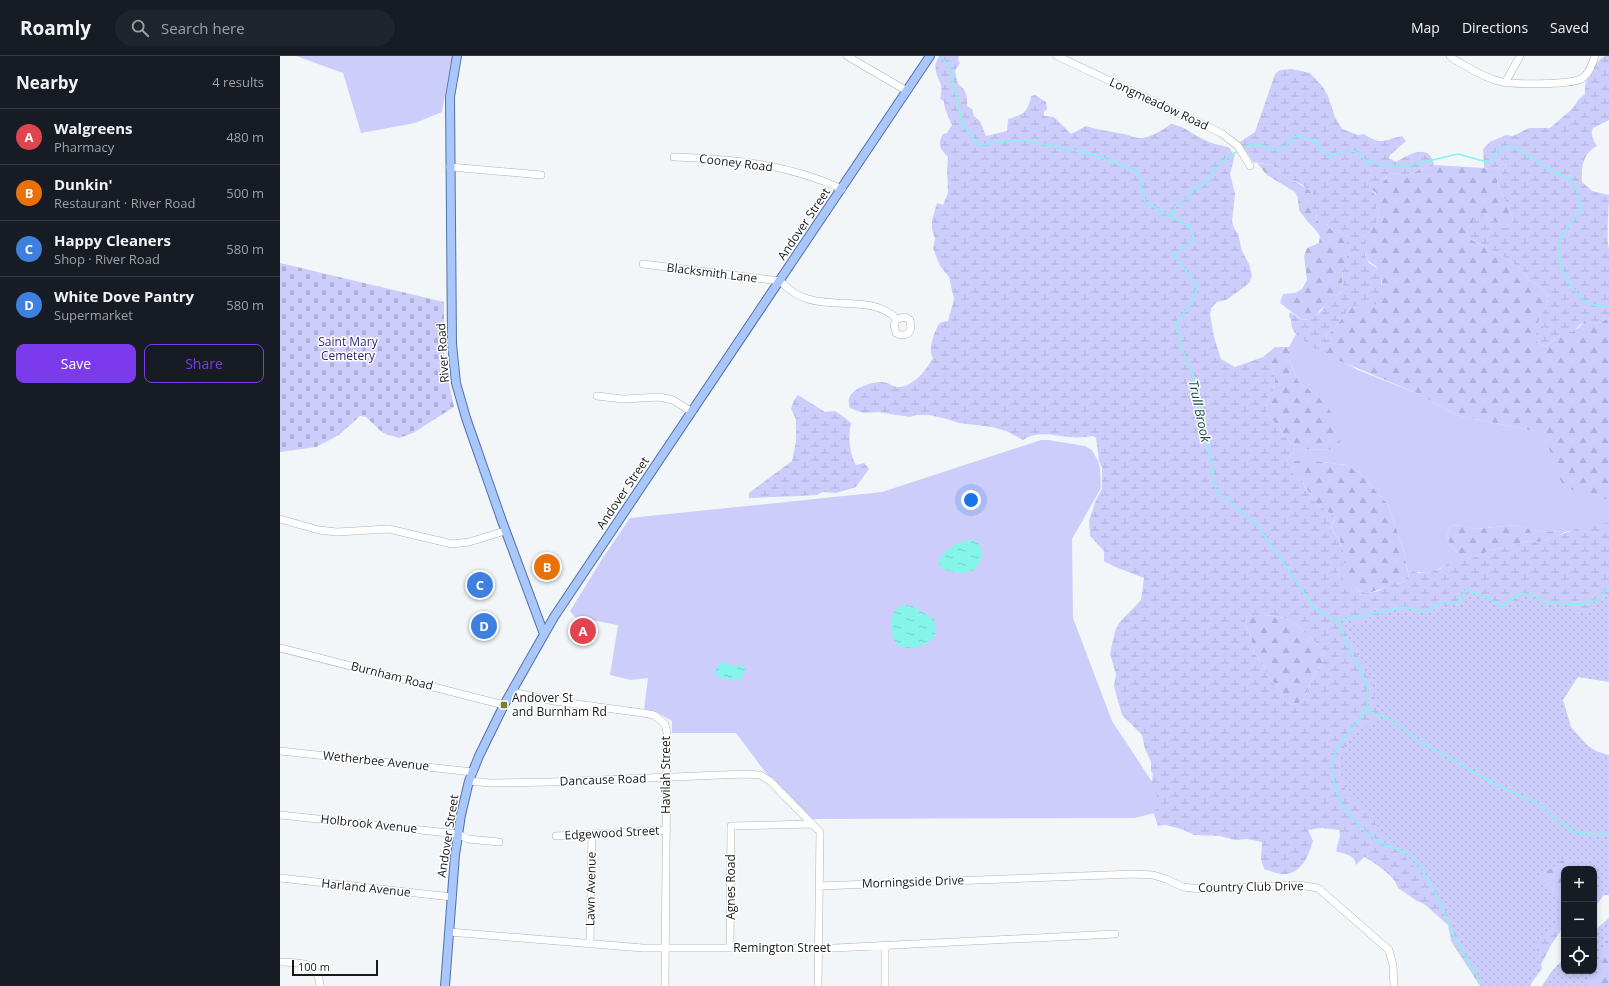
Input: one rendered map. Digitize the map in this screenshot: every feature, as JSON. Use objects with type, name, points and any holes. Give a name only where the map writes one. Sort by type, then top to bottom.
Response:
[{"type":"main road","name":"River Road","points":[[457,56],[450,97],[452,344],[456,383],[466,418],[505,531],[544,634]]},
{"type":"main road","name":"Andover Street","points":[[445,986],[452,898],[461,815],[469,782],[504,705],[554,617],[930,56]]},
{"type":"street","points":[[847,56],[906,92]]},
{"type":"street","name":"Longmeadow Road","points":[[1057,56],[1221,133],[1238,146],[1250,166]]},
{"type":"street","points":[[1451,56],[1453,59],[1483,75],[1504,83],[1567,83],[1581,79],[1585,76],[1595,56]]},
{"type":"street","points":[[1504,83],[1520,56]]},
{"type":"street","name":"Cooney Road","points":[[674,157],[760,164],[828,182],[842,188]]},
{"type":"street","points":[[450,167],[541,175]]},
{"type":"street","name":"Blacksmith Lane","points":[[643,264],[780,281]]},
{"type":"street","points":[[780,281],[793,292],[806,299],[873,306],[885,310],[896,319]]},
{"type":"street","points":[[597,396],[623,399],[660,397],[673,400],[692,412]]},
{"type":"street","points":[[280,519],[319,530],[337,532],[389,529],[452,544],[469,542],[505,531]]},
{"type":"street","name":"Burnham Road","points":[[280,648],[504,705]]},
{"type":"street","name":"Havilah Street","points":[[512,692],[554,701],[643,713],[658,717],[663,721],[666,727],[667,830],[665,986]]},
{"type":"street","name":"Wetherbee Avenue","points":[[280,751],[473,772]]},
{"type":"street","name":"Dancause Road","points":[[469,782],[551,782],[746,774],[760,775],[770,781],[811,824]]},
{"type":"street","name":"Holbrook Avenue","points":[[280,814],[458,834],[468,839],[499,842]]},
{"type":"street","points":[[811,824],[820,832],[818,986]]},
{"type":"street","name":"Agnes Road","points":[[730,948],[731,826],[811,824]]},
{"type":"street","name":"Edgewood Street","points":[[556,836],[667,830]]},
{"type":"street","name":"Lawn Avenue","points":[[590,944],[592,834]]},
{"type":"street","name":"Country Club Drive","points":[[1007,879],[1134,874],[1152,875],[1166,879],[1183,887],[1201,889],[1300,885],[1318,888],[1389,950],[1393,964],[1394,986]]},
{"type":"street","name":"Harland Avenue","points":[[280,878],[452,898]]},
{"type":"street","name":"Morningside Drive","points":[[819,886],[1007,879]]},
{"type":"street","name":"Remington Street","points":[[449,932],[643,948],[818,948],[1115,934]]},
{"type":"street","points":[[885,946],[885,986]]},
{"type":"street","points":[[280,962],[308,964],[318,974],[320,986]]},
{"type":"green space","points":[[296,56],[452,56],[442,112],[415,123],[361,133],[343,73]]},
{"type":"green space","points":[[939,56],[959,56],[958,60],[960,63],[955,71],[958,84],[965,91],[967,96],[967,106],[972,109],[974,116],[980,121],[986,136],[1007,131],[1008,119],[1018,116],[1024,112],[1028,106],[1031,96],[1035,95],[1046,102],[1047,109],[1044,112],[1044,116],[1054,117],[1071,134],[1086,126],[1124,134],[1135,138],[1143,138],[1164,129],[1171,124],[1186,129],[1209,142],[1230,148],[1232,153],[1235,155],[1230,174],[1235,194],[1232,221],[1252,275],[1250,282],[1243,288],[1226,300],[1217,302],[1212,307],[1210,314],[1214,337],[1221,359],[1235,367],[1263,357],[1268,359],[1275,377],[1273,392],[1268,397],[1266,408],[1269,418],[1278,425],[1283,435],[1295,449],[1286,461],[1286,465],[1292,468],[1294,476],[1302,480],[1316,503],[1335,517],[1332,530],[1340,542],[1346,562],[1337,573],[1351,587],[1362,592],[1374,592],[1380,590],[1388,584],[1401,583],[1405,581],[1409,578],[1408,572],[1429,572],[1440,569],[1452,561],[1475,557],[1489,551],[1504,547],[1513,547],[1520,543],[1529,541],[1540,542],[1579,528],[1609,522],[1609,672],[1586,653],[1551,709],[1589,749],[1609,755],[1609,864],[1597,868],[1597,866],[1590,866],[1568,850],[1540,876],[1561,899],[1561,930],[1551,945],[1530,986],[1480,986],[1451,941],[1448,925],[1424,904],[1398,888],[1393,879],[1373,862],[1364,857],[1356,865],[1352,857],[1336,851],[1340,836],[1339,830],[1322,828],[1308,830],[1313,841],[1307,857],[1297,870],[1292,873],[1284,874],[1264,869],[1261,859],[1262,842],[1247,839],[1235,840],[1220,836],[1194,835],[1184,830],[1166,825],[1158,826],[1154,814],[1158,800],[1151,786],[1153,774],[1151,771],[1151,762],[1145,749],[1142,735],[1122,715],[1114,686],[1116,674],[1110,654],[1115,631],[1119,623],[1141,600],[1144,578],[1104,561],[1104,551],[1090,536],[1089,521],[1096,500],[1102,489],[1102,467],[1099,461],[1096,438],[1093,436],[1076,437],[1040,434],[1023,440],[1006,431],[992,427],[959,423],[929,415],[916,415],[910,417],[878,412],[863,413],[850,408],[850,395],[862,386],[882,382],[900,387],[905,386],[920,376],[933,358],[931,354],[931,346],[933,337],[938,325],[942,322],[948,321],[954,299],[949,277],[940,266],[933,248],[935,239],[932,229],[932,220],[937,203],[943,205],[948,193],[948,157],[940,147],[940,141],[943,134],[947,133],[952,125],[944,101],[940,99],[941,87],[936,71],[936,64]],"holes":[[[1252,615],[1267,615],[1292,622],[1311,638],[1324,652],[1322,663],[1311,681],[1303,701],[1293,705],[1284,700],[1277,686],[1268,677],[1263,664],[1254,653],[1250,634],[1245,625],[1245,617]]]},
{"type":"green space","points":[[1605,56],[1609,56],[1609,120],[1593,128],[1592,137],[1597,146],[1589,152],[1584,161],[1582,182],[1592,191],[1609,195],[1609,318],[1597,324],[1584,321],[1573,332],[1562,335],[1546,347],[1543,344],[1541,348],[1537,343],[1536,331],[1539,318],[1545,309],[1549,296],[1541,287],[1530,281],[1519,267],[1468,238],[1467,231],[1472,224],[1474,217],[1484,215],[1505,228],[1513,221],[1510,210],[1497,181],[1507,164],[1501,165],[1492,170],[1484,168],[1483,149],[1490,142],[1506,135],[1513,136],[1529,128],[1550,128],[1572,109],[1579,99],[1585,94],[1586,83],[1589,75],[1596,63]]},
{"type":"green space","points":[[1292,69],[1310,73],[1323,87],[1328,96],[1335,117],[1342,129],[1358,135],[1364,134],[1379,141],[1402,136],[1406,141],[1390,155],[1389,158],[1396,162],[1413,153],[1424,152],[1432,158],[1434,165],[1429,170],[1424,168],[1406,175],[1393,173],[1388,174],[1381,186],[1372,189],[1379,200],[1376,206],[1379,217],[1375,226],[1366,232],[1365,255],[1369,263],[1381,271],[1382,298],[1379,304],[1352,306],[1331,332],[1325,335],[1325,339],[1329,340],[1332,345],[1327,351],[1319,352],[1293,331],[1289,316],[1290,312],[1301,319],[1306,320],[1314,318],[1324,307],[1327,300],[1339,294],[1343,290],[1342,270],[1348,265],[1346,248],[1347,237],[1337,230],[1332,230],[1326,224],[1320,224],[1317,221],[1317,215],[1312,211],[1313,194],[1303,185],[1287,178],[1272,165],[1253,162],[1240,142],[1255,132],[1275,74],[1280,70]]},
{"type":"green space","points":[[1257,163],[1272,165],[1287,178],[1307,188],[1313,194],[1317,220],[1326,224],[1332,230],[1337,230],[1347,237],[1348,265],[1342,270],[1343,290],[1320,310],[1317,316],[1310,320],[1301,319],[1280,303],[1283,294],[1295,293],[1302,289],[1307,280],[1304,256],[1307,248],[1319,243],[1320,236],[1299,210],[1298,198],[1295,192],[1267,175]]},
{"type":"green space","points":[[1507,164],[1497,181],[1510,210],[1513,221],[1505,228],[1484,215],[1472,224],[1467,231],[1468,238],[1519,267],[1530,281],[1541,287],[1549,296],[1545,309],[1539,318],[1541,347],[1543,344],[1546,347],[1560,335],[1579,328],[1584,321],[1597,324],[1609,318],[1609,500],[1573,490],[1563,484],[1554,466],[1548,445],[1534,431],[1456,415],[1421,395],[1319,352],[1327,351],[1325,335],[1331,332],[1352,306],[1360,304],[1380,290],[1382,282],[1376,266],[1371,263],[1365,252],[1366,231],[1375,226],[1379,217],[1376,206],[1376,193],[1371,189],[1386,179],[1387,174],[1393,173],[1406,175],[1424,168],[1429,170],[1434,165],[1484,168],[1492,170],[1501,165]]},
{"type":"green space","name":"Saint Mary Cemetery","points":[[280,263],[444,302],[444,353],[454,407],[413,433],[399,438],[383,433],[366,417],[360,416],[339,435],[316,447],[280,452]]},
{"type":"green space","points":[[1296,334],[1358,370],[1421,395],[1456,415],[1534,431],[1542,436],[1550,447],[1554,465],[1573,490],[1609,500],[1609,522],[1565,532],[1537,531],[1515,525],[1475,529],[1461,525],[1451,526],[1446,536],[1450,545],[1464,559],[1455,561],[1430,572],[1408,572],[1403,548],[1388,505],[1359,472],[1346,465],[1314,461],[1286,461],[1295,449],[1329,450],[1326,403],[1298,381],[1289,359],[1289,347]]},
{"type":"green space","points":[[1275,347],[1289,347],[1289,359],[1298,381],[1326,403],[1336,422],[1340,442],[1329,450],[1295,449],[1283,435],[1278,425],[1269,418],[1266,408],[1268,397],[1273,392],[1275,377],[1268,359],[1263,357]]},
{"type":"green space","points":[[798,395],[825,412],[835,411],[851,423],[850,445],[852,455],[856,465],[864,463],[869,469],[856,487],[836,493],[822,492],[817,495],[749,498],[749,493],[792,461],[796,442],[796,419],[791,409],[794,400]]},
{"type":"green space","points":[[1041,440],[1085,446],[1092,450],[1098,461],[1100,468],[1101,488],[1072,539],[1073,618],[1112,721],[1164,800],[1162,811],[1135,818],[810,819],[766,773],[736,733],[672,733],[672,721],[656,712],[644,709],[648,678],[631,680],[610,675],[618,625],[575,617],[570,611],[604,556],[630,518],[882,492]]},
{"type":"green space","points":[[1286,461],[1314,461],[1346,465],[1359,472],[1388,505],[1403,548],[1409,578],[1401,583],[1389,584],[1381,589],[1369,593],[1352,588],[1344,582],[1337,573],[1342,552],[1341,543],[1332,529],[1335,517],[1316,503],[1302,480],[1293,476],[1286,465]]},
{"type":"green space","points":[[1461,525],[1475,529],[1515,525],[1537,531],[1565,532],[1540,542],[1529,541],[1520,543],[1513,548],[1504,547],[1475,557],[1464,559],[1450,545],[1446,536],[1451,526]]},
{"type":"green space","points":[[1471,592],[1491,600],[1499,606],[1519,602],[1527,596],[1541,599],[1544,603],[1569,604],[1587,616],[1592,602],[1603,599],[1609,594],[1609,682],[1578,677],[1563,700],[1571,727],[1588,746],[1609,759],[1609,895],[1597,893],[1597,866],[1573,866],[1573,863],[1566,858],[1540,876],[1559,897],[1561,906],[1561,922],[1535,942],[1542,969],[1530,986],[1483,986],[1465,952],[1443,905],[1438,890],[1432,880],[1411,864],[1345,789],[1340,757],[1348,738],[1379,718],[1372,683],[1344,629],[1341,619],[1346,617],[1358,623],[1364,617],[1377,618],[1383,613],[1397,612],[1406,609],[1431,611],[1448,603],[1459,602]]},
{"type":"green space","points":[[1252,615],[1273,616],[1288,620],[1308,635],[1324,652],[1322,663],[1311,681],[1303,701],[1293,705],[1284,700],[1277,686],[1268,677],[1263,664],[1254,653],[1250,634],[1245,625],[1244,617]]},
{"type":"green space","points":[[1562,841],[1577,866],[1561,866],[1561,899],[1540,876]]},
{"type":"green space","points":[[1597,876],[1607,891],[1597,904]]},
{"type":"green space","points":[[1609,918],[1609,986],[1542,986],[1553,970],[1561,972],[1561,974],[1597,974],[1597,935]]},
{"type":"green space","points":[[1609,918],[1609,937],[1597,963],[1597,938],[1597,928]]},
{"type":"green space","points":[[1561,961],[1561,974],[1592,974],[1587,986],[1542,986]]},
{"type":"water","points":[[971,540],[977,542],[980,546],[981,556],[978,566],[970,572],[964,573],[949,571],[940,567],[938,561],[948,549],[956,544]]},
{"type":"water","points":[[902,605],[912,606],[934,619],[936,632],[932,640],[914,648],[904,648],[896,643],[892,633],[891,622],[894,613]]},
{"type":"water","points":[[724,662],[734,667],[740,665],[744,666],[745,670],[741,679],[728,680],[715,674],[717,666]]},
{"type":"waterway","name":"Trull Brook","points":[[939,56],[949,65],[963,125],[978,145],[1023,140],[1091,154],[1138,171],[1145,202],[1190,227],[1194,240],[1173,255],[1198,286],[1190,305],[1176,323],[1182,349],[1196,384],[1216,490],[1258,526],[1315,609],[1337,621],[1404,607],[1425,612],[1442,602],[1458,602],[1466,590],[1489,598],[1502,606],[1522,593],[1536,596],[1542,602],[1581,605],[1599,599],[1606,590],[1609,591]]},
{"type":"waterway","points":[[1245,147],[1258,144],[1278,151],[1297,136],[1316,141],[1322,151],[1329,157],[1341,151],[1353,151],[1360,154],[1365,160],[1378,164],[1402,167],[1458,154],[1483,161],[1493,160],[1495,154],[1500,149],[1508,146],[1519,150],[1549,169],[1570,178],[1579,196],[1581,207],[1580,211],[1561,237],[1558,252],[1560,267],[1567,281],[1585,301],[1593,305],[1609,307]]},
{"type":"waterway","points":[[1170,216],[1176,206],[1191,194],[1192,190],[1203,185],[1213,171],[1229,156],[1236,152]]},
{"type":"waterway","points":[[1337,621],[1364,678],[1368,694],[1368,703],[1365,711],[1339,745],[1333,761],[1335,786],[1341,803],[1352,819],[1366,832],[1381,843],[1403,851],[1416,862],[1428,879],[1452,933],[1473,970],[1477,973],[1477,979],[1481,986]]},
{"type":"waterway","points":[[1365,710],[1389,719],[1421,742],[1495,784],[1539,804],[1549,812],[1559,824],[1567,825],[1573,832],[1600,834],[1609,832]]},
{"type":"place","name":"Dunkin'","points":[[547,567]]},
{"type":"place","name":"Happy Cleaners","points":[[480,585]]},
{"type":"place","name":"White Dove Pantry","points":[[484,626]]},
{"type":"place","name":"Walgreens","points":[[583,631]]},
{"type":"place","name":"Andover St and Burnham Rd","points":[[504,705]]}]
